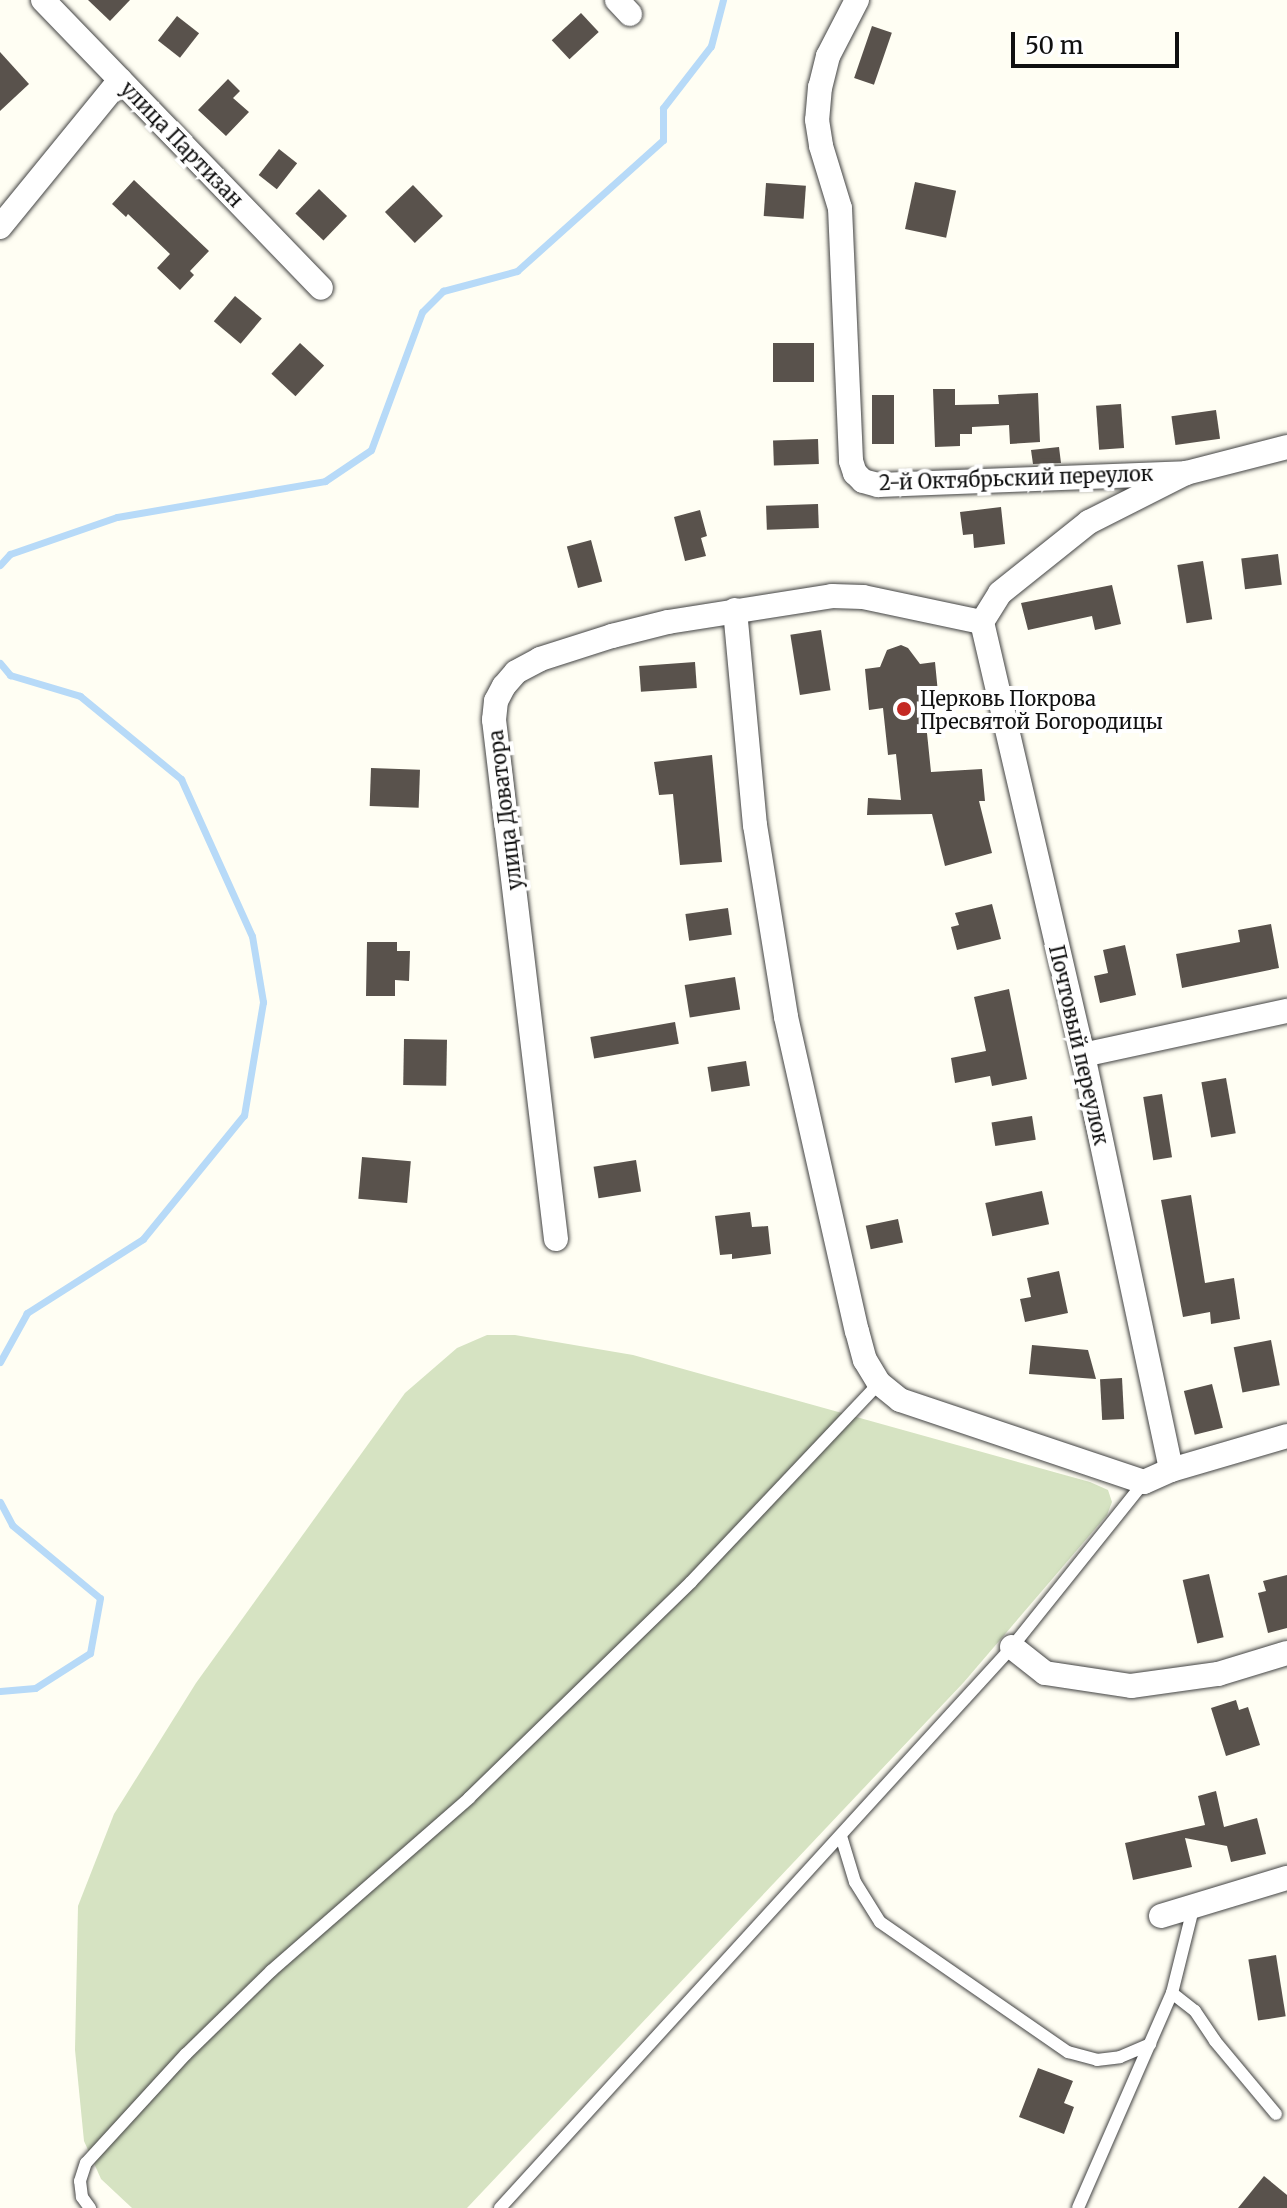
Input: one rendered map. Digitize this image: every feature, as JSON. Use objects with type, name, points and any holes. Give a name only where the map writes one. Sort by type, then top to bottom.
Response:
[{"type":"street","name":"улица Партизан","points":[[43,0],[321,288]]},
{"type":"street","name":"2-й Октябрьский переулок","points":[[857,0],[828,56],[820,87],[817,120],[842,220],[851,461],[855,473],[863,481],[878,485],[1186,473]]},
{"type":"street","points":[[0,227],[120,80]]},
{"type":"street","points":[[982,622],[1000,593],[1089,522],[1186,473],[1287,447]]},
{"type":"street","name":"улица Доватора","points":[[556,1239],[494,720],[496,701],[516,672],[540,659],[612,636],[735,610],[832,596],[863,597],[982,622]]},
{"type":"street","points":[[735,610],[755,825],[786,1017],[857,1331],[865,1360],[879,1383],[900,1400],[1144,1482],[1171,1470],[1287,1436]]},
{"type":"street","name":"Почтовый переулок","points":[[982,622],[1083,1055],[1171,1470]]},
{"type":"street","points":[[1083,1055],[1287,1011]]},
{"type":"street","points":[[1012,1647],[1045,1673],[1131,1686],[1218,1674],[1287,1653]]},
{"type":"street","points":[[1161,1916],[1287,1878]]},
{"type":"lane","points":[[90,2208],[82,2197],[80,2181],[86,2163],[186,2054],[271,1971],[469,1798],[691,1582],[879,1383]]},
{"type":"lane","points":[[500,2208],[1012,1647],[1144,1482]]},
{"type":"lane","points":[[841,1836],[855,1882],[880,1922],[1068,2052],[1097,2060],[1120,2057],[1150,2044]]},
{"type":"lane","points":[[1078,2208],[1172,1993],[1194,1905]]},
{"type":"lane","points":[[1172,1993],[1195,2011],[1215,2041],[1276,2114]]},
{"type":"green space","points":[[487,1335],[515,1335],[633,1355],[1090,1482],[1108,1490],[1112,1502],[1107,1515],[964,1682],[467,2208],[132,2208],[101,2179],[84,2141],[75,2050],[78,1906],[114,1814],[196,1683],[405,1393],[457,1348]]},
{"type":"building","points":[[88,0],[130,0],[110,21]]},
{"type":"building","points":[[581,13],[599,32],[569,59],[552,40]]},
{"type":"building","points":[[177,16],[199,33],[180,58],[158,40]]},
{"type":"building","points":[[872,26],[892,33],[874,85],[854,78]]},
{"type":"building","points":[[0,52],[29,84],[0,111]]},
{"type":"building","points":[[228,79],[240,91],[233,98],[249,112],[226,136],[198,110]]},
{"type":"building","points":[[279,149],[297,163],[277,189],[259,175]]},
{"type":"building","points":[[134,180],[209,251],[190,271],[194,275],[180,290],[157,268],[170,254],[128,214],[126,217],[112,204]]},
{"type":"building","points":[[915,182],[956,191],[946,238],[905,229]]},
{"type":"building","points":[[766,183],[806,186],[804,219],[764,216]]},
{"type":"building","points":[[413,185],[443,216],[415,243],[385,212]]},
{"type":"building","points":[[319,189],[347,216],[323,241],[295,213]]},
{"type":"building","points":[[235,296],[262,318],[241,344],[214,321]]},
{"type":"building","points":[[300,343],[324,366],[295,396],[271,374]]},
{"type":"building","points":[[773,343],[814,343],[814,382],[773,382]]},
{"type":"building","points":[[933,389],[955,389],[955,405],[999,404],[998,395],[1038,393],[1040,442],[1010,444],[1009,425],[972,427],[972,434],[960,434],[960,446],[935,447]]},
{"type":"building","points":[[872,395],[894,395],[894,444],[872,444]]},
{"type":"building","points":[[1121,404],[1124,448],[1099,450],[1096,406]]},
{"type":"building","points":[[1216,410],[1220,439],[1175,445],[1171,416]]},
{"type":"building","points":[[818,439],[819,464],[774,466],[773,441]]},
{"type":"building","points":[[1059,447],[1061,463],[1033,464],[1031,450]]},
{"type":"building","points":[[818,504],[819,528],[767,530],[766,506]]},
{"type":"building","points":[[1001,507],[1005,544],[974,548],[973,534],[963,535],[960,512]]},
{"type":"building","points":[[700,510],[707,536],[701,538],[706,556],[685,561],[674,517]]},
{"type":"building","points":[[591,540],[602,582],[578,588],[567,546]]},
{"type":"building","points":[[1278,554],[1282,585],[1245,589],[1241,559]]},
{"type":"building","points":[[1203,561],[1212,619],[1187,623],[1177,565]]},
{"type":"building","points":[[1112,585],[1121,624],[1095,630],[1092,616],[1028,630],[1021,603]]},
{"type":"building","points":[[821,630],[831,690],[800,695],[790,635]]},
{"type":"building","points":[[901,645],[908,648],[920,664],[935,662],[939,703],[924,704],[931,772],[982,769],[985,801],[979,801],[992,853],[945,866],[932,814],[867,815],[868,798],[901,800],[896,754],[888,755],[883,708],[869,710],[865,669],[880,667],[887,650]]},
{"type":"building","points":[[695,662],[697,688],[641,692],[639,666]]},
{"type":"building","points":[[712,755],[722,862],[680,865],[673,794],[659,795],[654,762]]},
{"type":"building","points":[[371,768],[420,770],[419,808],[370,806]]},
{"type":"building","points":[[992,904],[1001,939],[957,950],[951,927],[959,925],[955,913]]},
{"type":"building","points":[[728,908],[732,935],[689,941],[685,914]]},
{"type":"building","points":[[1271,924],[1279,968],[1182,988],[1176,954],[1240,942],[1238,930]]},
{"type":"building","points":[[367,942],[397,942],[397,951],[410,951],[409,981],[395,980],[395,996],[366,996]]},
{"type":"building","points":[[1125,945],[1136,995],[1100,1003],[1094,976],[1108,973],[1103,950]]},
{"type":"building","points":[[735,977],[740,1010],[690,1018],[685,985]]},
{"type":"building","points":[[1009,989],[1027,1079],[992,1086],[990,1076],[955,1083],[951,1058],[986,1051],[974,997]]},
{"type":"building","points":[[675,1022],[679,1044],[594,1059],[590,1037]]},
{"type":"building","points":[[404,1039],[447,1040],[446,1086],[403,1085]]},
{"type":"building","points":[[746,1061],[750,1086],[711,1092],[707,1067]]},
{"type":"building","points":[[1226,1078],[1236,1133],[1211,1137],[1201,1082]]},
{"type":"building","points":[[1162,1094],[1172,1157],[1153,1160],[1143,1097]]},
{"type":"building","points":[[1032,1116],[1036,1140],[995,1146],[992,1122]]},
{"type":"building","points":[[362,1157],[411,1161],[407,1203],[358,1199]]},
{"type":"building","points":[[636,1160],[641,1192],[599,1198],[594,1167]]},
{"type":"building","points":[[1042,1191],[1049,1224],[992,1236],[985,1203]]},
{"type":"building","points":[[1191,1195],[1205,1283],[1234,1278],[1240,1319],[1211,1324],[1210,1312],[1183,1317],[1161,1200]]},
{"type":"building","points":[[750,1212],[752,1227],[768,1226],[771,1254],[732,1259],[732,1254],[720,1255],[715,1216]]},
{"type":"building","points":[[898,1219],[903,1242],[871,1249],[866,1226]]},
{"type":"building","points":[[1059,1271],[1068,1313],[1025,1322],[1020,1299],[1031,1297],[1027,1278]]},
{"type":"building","points":[[1271,1340],[1280,1385],[1242,1392],[1234,1347]]},
{"type":"building","points":[[1032,1345],[1088,1350],[1096,1379],[1029,1374]]},
{"type":"building","points":[[1122,1378],[1124,1419],[1102,1420],[1100,1379]]},
{"type":"building","points":[[1212,1384],[1223,1428],[1195,1435],[1184,1391]]},
{"type":"building","points":[[1209,1574],[1224,1637],[1197,1643],[1183,1580]]},
{"type":"building","points":[[1287,1575],[1287,1628],[1268,1633],[1258,1593],[1266,1591],[1263,1581]]},
{"type":"building","points":[[1236,1700],[1239,1710],[1248,1707],[1260,1745],[1226,1756],[1211,1708]]},
{"type":"building","points":[[1216,1791],[1224,1827],[1257,1818],[1266,1854],[1231,1862],[1227,1846],[1185,1838],[1192,1867],[1133,1880],[1125,1843],[1205,1825],[1198,1796]]},
{"type":"building","points":[[1276,1955],[1286,2016],[1258,2021],[1248,1959]]},
{"type":"building","points":[[1038,2068],[1073,2081],[1064,2103],[1074,2107],[1064,2134],[1019,2117]]},
{"type":"building","points":[[1264,2176],[1287,2195],[1287,2208],[1238,2208]]},
{"type":"waterway","points":[[0,565],[10,554],[117,517],[325,481],[371,450],[422,312],[443,291],[517,271],[663,140],[663,108],[711,46],[723,0]]},
{"type":"waterway","points":[[0,663],[10,675],[80,696],[181,779],[252,936],[263,1002],[244,1115],[143,1239],[27,1313],[0,1362]]},
{"type":"waterway","points":[[0,1502],[12,1525],[100,1598],[90,1653],[35,1688],[0,1691]]},
{"type":"place","name":"Церковь Покрова Пресвятой Богородицы","points":[[904,709]]}]
